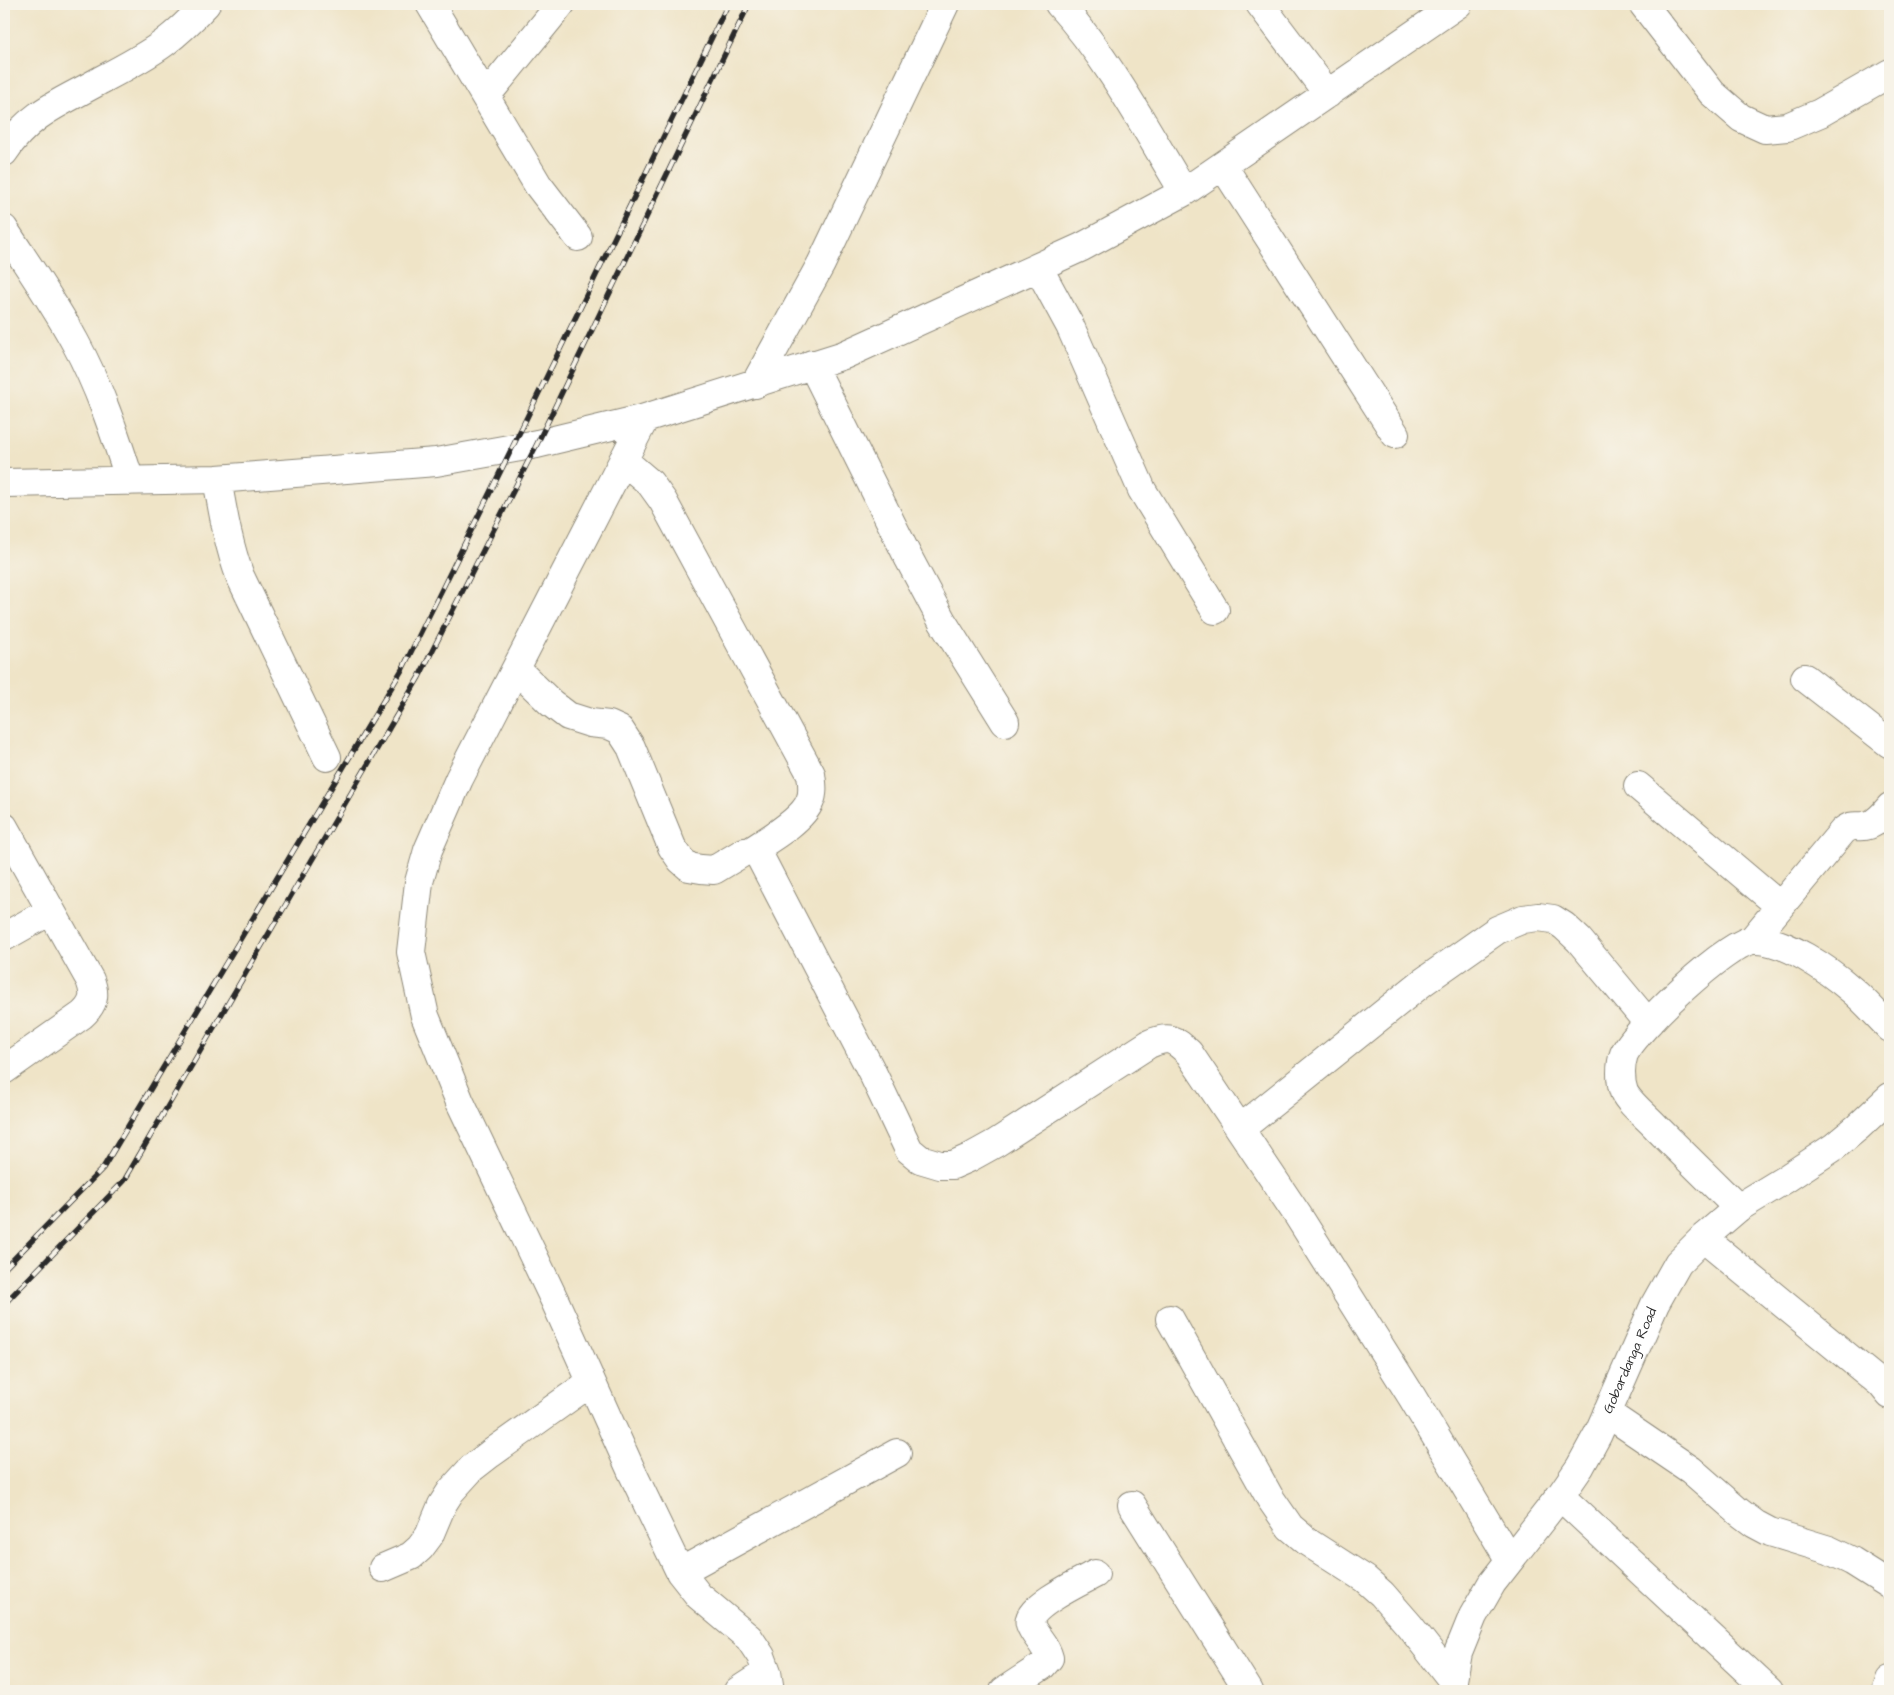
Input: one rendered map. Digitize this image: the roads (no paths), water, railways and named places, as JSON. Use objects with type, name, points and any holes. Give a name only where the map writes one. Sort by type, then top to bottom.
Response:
[{"type":"street","points":[[4,152],[21,130],[48,107],[100,81],[164,44],[206,4]]},
{"type":"street","points":[[430,4],[538,185],[578,237]]},
{"type":"street","points":[[486,96],[561,4]]},
{"type":"street","points":[[755,384],[821,264],[945,4]]},
{"type":"street","points":[[1059,4],[1100,57],[1184,192]]},
{"type":"street","points":[[1260,4],[1328,94]]},
{"type":"street","points":[[4,483],[217,479],[436,462],[537,444],[645,418],[844,355],[1082,247],[1184,192],[1458,4]]},
{"type":"street","points":[[1643,4],[1712,93],[1741,118],[1764,128],[1787,127],[1820,113],[1890,73]]},
{"type":"street","points":[[1223,166],[1395,434]]},
{"type":"street","points":[[4,229],[76,342],[114,431],[130,481]]},
{"type":"street","points":[[1038,267],[1070,326],[1142,490],[1216,610]]},
{"type":"street","points":[[812,364],[942,621],[1005,722]]},
{"type":"street","points":[[645,418],[459,779],[428,850],[419,882],[411,952],[425,1016],[460,1102],[554,1299],[680,1572],[699,1596],[748,1638],[761,1656],[769,1682],[738,1691]]},
{"type":"street","points":[[516,669],[551,703],[568,716],[590,723],[609,725],[620,730],[631,747],[672,847],[681,860],[689,867],[714,870],[744,852],[751,851],[804,812],[810,802],[813,787],[811,774],[663,501],[650,483],[623,460]]},
{"type":"street","points":[[217,479],[228,539],[240,576],[327,757]]},
{"type":"street","points":[[1805,678],[1890,744]]},
{"type":"street","points":[[1638,786],[1780,906]]},
{"type":"street","points":[[1738,1208],[1624,1092],[1620,1076],[1624,1056],[1634,1039],[1648,1023],[1714,960],[1731,949],[1752,940],[1843,831],[1850,826],[1868,826],[1875,822],[1890,807]]},
{"type":"street","points":[[4,827],[90,980],[94,991],[91,1007],[82,1015],[4,1070]]},
{"type":"street","points":[[751,851],[759,855],[764,864],[873,1074],[909,1150],[920,1159],[940,1165],[953,1165],[969,1158],[996,1143],[1149,1044],[1169,1038],[1179,1044],[1189,1054],[1297,1214],[1381,1347],[1510,1559]]},
{"type":"street","points":[[4,937],[50,911]]},
{"type":"street","points":[[1240,1129],[1423,982],[1497,930],[1523,919],[1538,917],[1553,919],[1564,926],[1579,940],[1648,1023]]},
{"type":"street","points":[[1752,940],[1772,942],[1824,969],[1853,991],[1890,1028]]},
{"type":"street","name":"Gobardanga Road","points":[[1452,1686],[1458,1653],[1473,1616],[1492,1582],[1560,1496],[1580,1467],[1607,1413],[1655,1304],[1678,1262],[1738,1208],[1834,1147],[1890,1097]]},
{"type":"street","points":[[1703,1238],[1881,1384],[1890,1395]]},
{"type":"street","points":[[1170,1319],[1270,1498],[1290,1526],[1309,1543],[1365,1579],[1382,1594],[1409,1625],[1452,1686]]},
{"type":"street","points":[[384,1568],[411,1556],[420,1548],[429,1536],[442,1505],[451,1490],[472,1468],[591,1382]]},
{"type":"street","points":[[1607,1413],[1691,1470],[1739,1512],[1756,1524],[1770,1532],[1845,1557],[1887,1577]]},
{"type":"street","points":[[680,1572],[897,1453]]},
{"type":"street","points":[[1560,1496],[1769,1691]]},
{"type":"street","points":[[1132,1505],[1249,1691]]},
{"type":"street","points":[[1004,1691],[1042,1666],[1049,1658],[1048,1652],[1030,1624],[1029,1618],[1035,1609],[1095,1574]]},
{"type":"street","points":[[1886,1691],[1890,1680]]},
{"type":"railway","points":[[4,1269],[103,1168],[403,668],[728,4]]},
{"type":"railway","points":[[4,1304],[124,1181],[419,677],[537,444],[749,4]]}]
